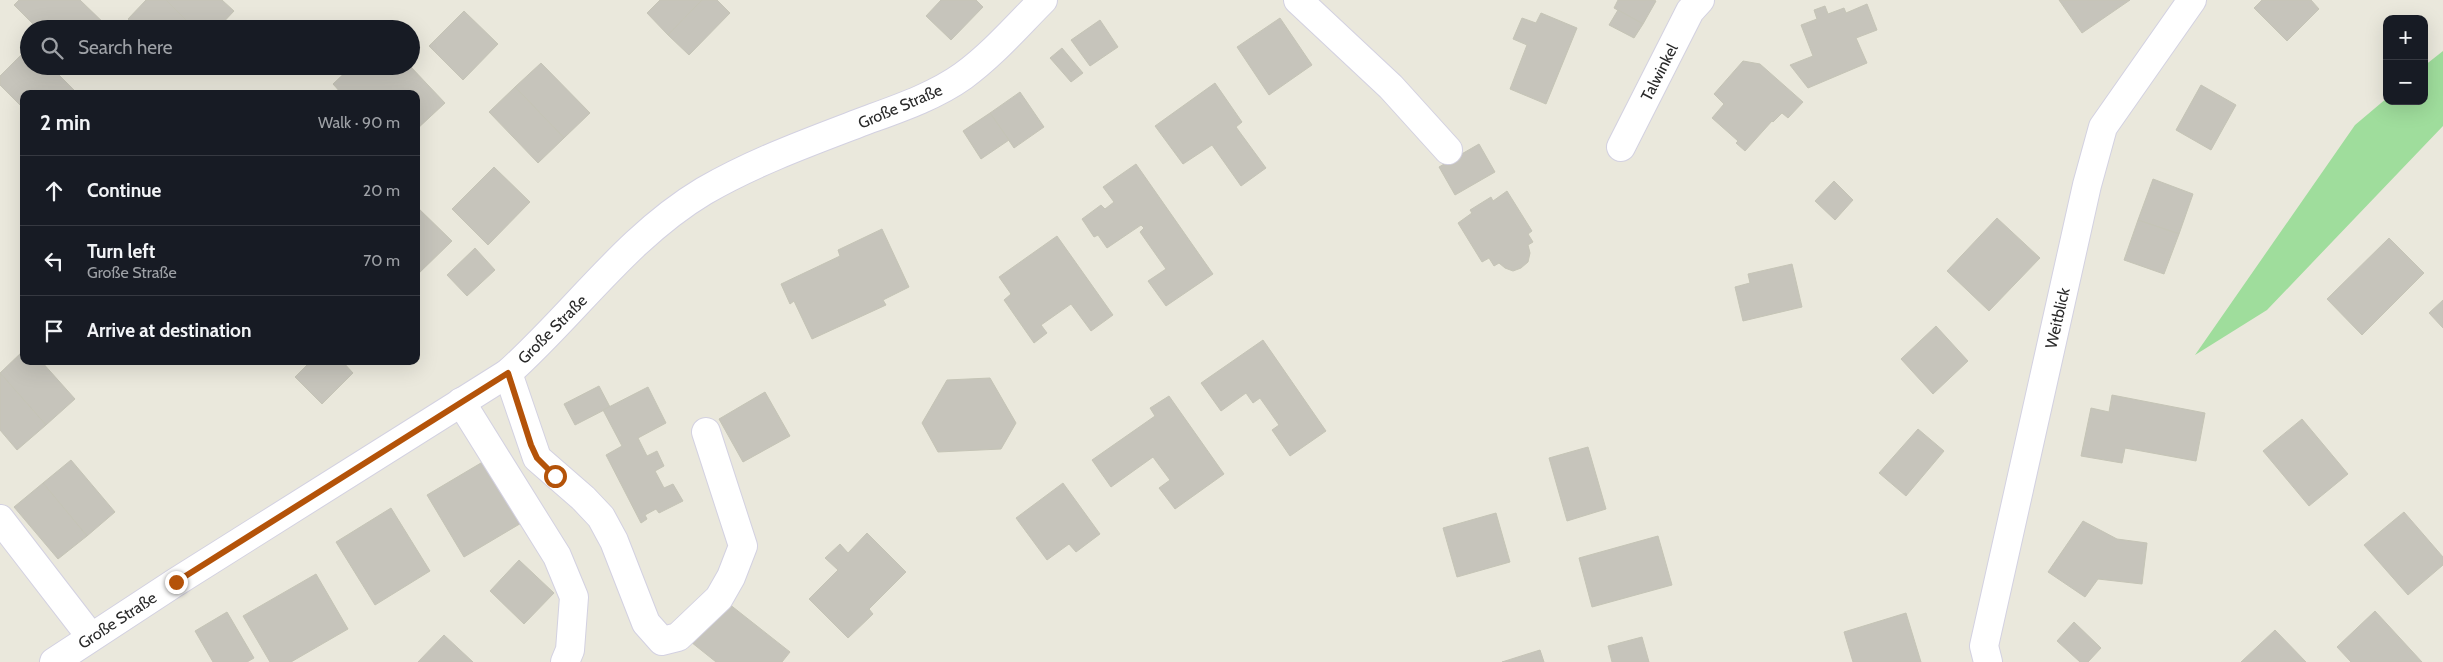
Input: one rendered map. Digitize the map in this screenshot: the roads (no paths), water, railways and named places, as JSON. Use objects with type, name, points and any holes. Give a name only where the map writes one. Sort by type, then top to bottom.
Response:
[{"type":"street","name":"Große Straße","points":[[54,662],[176,582],[508,373],[540,344],[649,230],[673,210],[733,175],[765,160],[885,113],[946,86],[963,76],[989,54],[1043,0]]},
{"type":"street","points":[[1298,0],[1391,88],[1448,150]]},
{"type":"street","name":"Talwinkel","points":[[1621,147],[1690,11],[1700,0]]},
{"type":"street","name":"Weitblick","points":[[1988,662],[1984,646],[2087,185],[2103,127],[2192,0]]},
{"type":"street","points":[[508,373],[537,458],[583,498],[600,517],[614,541],[646,623],[662,641],[678,637],[719,598],[731,577],[743,546],[706,432]]},
{"type":"street","points":[[461,402],[557,556],[574,597],[570,650],[565,662]]},
{"type":"street","points":[[0,519],[91,637]]}]
